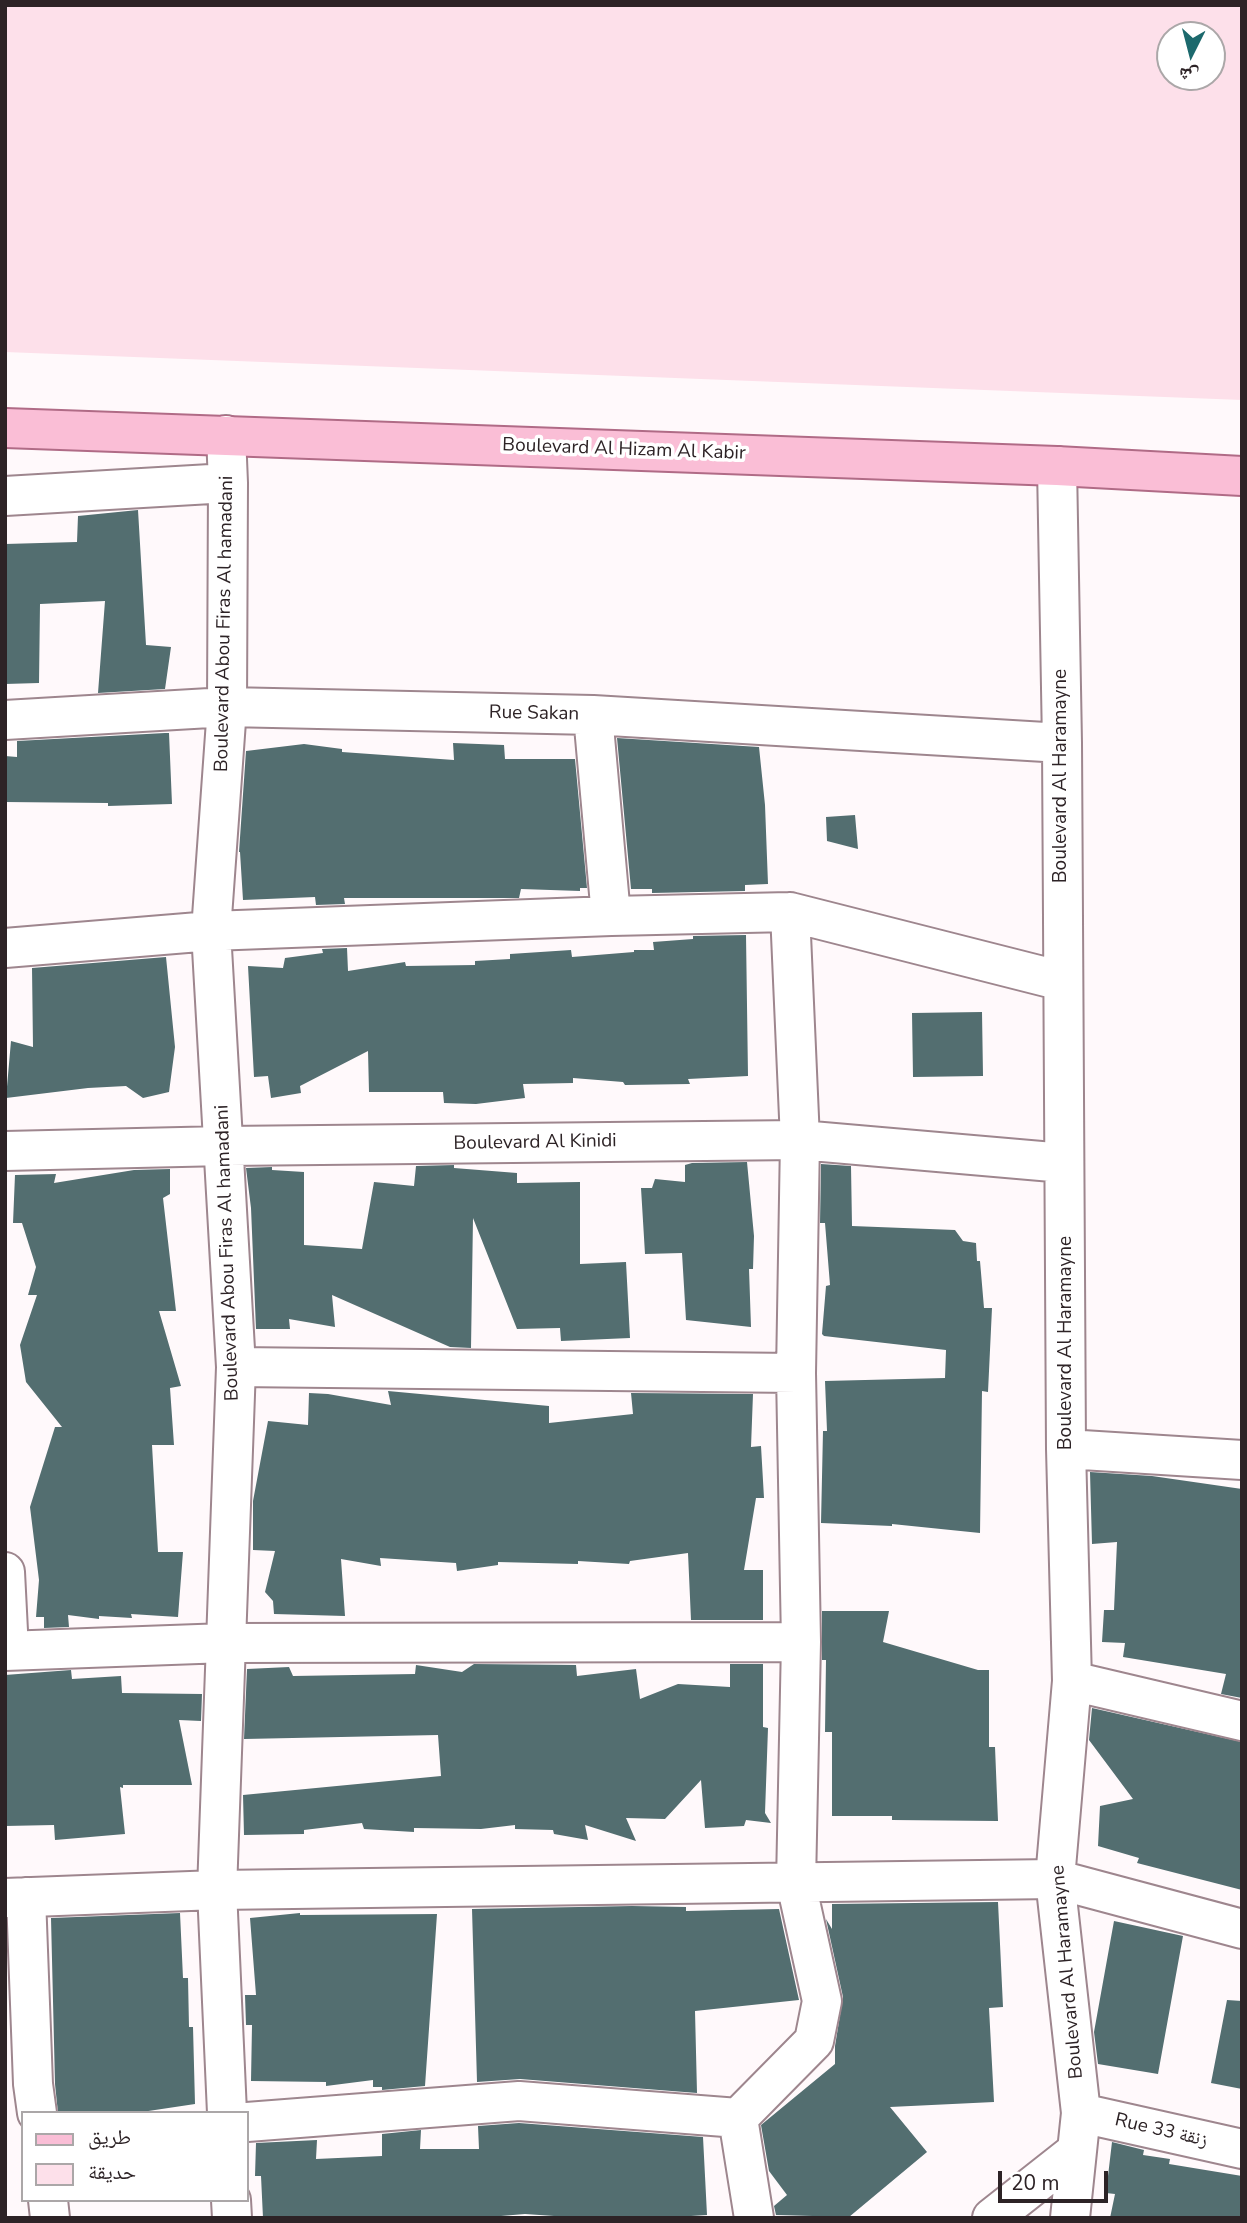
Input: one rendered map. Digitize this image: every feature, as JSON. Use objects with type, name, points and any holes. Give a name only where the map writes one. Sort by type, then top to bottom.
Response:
[{"type":"main road","name":"Boulevard Al Hizam Al Kabir","points":[[5,428],[1057,466],[1242,476]]},
{"type":"street","name":"Boulevard Abou Firas Al hamadani","points":[[226,435],[227,707],[211,932],[236,1367],[217,1890],[227,2111]]},
{"type":"street","name":"Boulevard Al Haramayne","points":[[1057,466],[1062,743],[1066,1449],[1072,1681],[1055,1879],[1081,2113],[1070,2218]]},
{"type":"street","points":[[5,495],[228,483]]},
{"type":"street","name":"Rue Sakan","points":[[5,720],[227,707],[593,715],[1062,743]]},
{"type":"street","points":[[593,715],[611,916]]},
{"type":"street","points":[[5,948],[211,932],[611,916],[790,912],[1062,981]]},
{"type":"street","points":[[248,2122],[519,2101],[738,2118],[814,2041],[822,2001],[796,1884],[801,1642],[796,1373],[800,1140],[790,912]]},
{"type":"street","name":"Boulevard Al Kinidi","points":[[5,1151],[800,1140],[1064,1163]]},
{"type":"street","points":[[236,1367],[796,1373]]},
{"type":"street","points":[[1066,1449],[1242,1460]]},
{"type":"street","points":[[5,1572],[7,1651],[226,1643],[801,1642]]},
{"type":"street","points":[[1072,1681],[1242,1721]]},
{"type":"street","points":[[37,2111],[16,1898],[217,1890],[1055,1879],[1242,1929]]},
{"type":"street","name":"Rue 33 زنقة","points":[[1081,2113],[1242,2150]]},
{"type":"street","points":[[738,2118],[754,2218]]},
{"type":"street","points":[[992,2218],[1077,2151]]},
{"type":"green space","points":[[5,5],[1242,5],[1242,400],[5,352]]},
{"type":"building","points":[[138,510],[146,645],[171,647],[165,689],[98,693],[105,601],[40,604],[39,683],[5,684],[5,544],[77,542],[78,516]]},
{"type":"building","points":[[169,733],[172,804],[108,806],[108,803],[5,802],[5,756],[17,757],[17,741]]},
{"type":"building","points":[[617,738],[759,747],[765,805],[768,884],[745,885],[745,891],[652,893],[652,889],[631,889]]},
{"type":"building","points":[[453,743],[504,745],[505,759],[575,759],[587,888],[580,888],[580,891],[521,889],[519,898],[344,898],[345,904],[316,905],[315,897],[243,900],[239,852],[246,751],[304,744],[342,749],[342,752],[454,760]]},
{"type":"building","points":[[855,815],[858,849],[827,841],[826,817]]},
{"type":"building","points":[[746,935],[748,1076],[688,1079],[690,1084],[625,1085],[623,1082],[573,1078],[573,1083],[523,1084],[525,1098],[476,1104],[444,1103],[443,1092],[369,1092],[368,1051],[300,1086],[301,1093],[271,1098],[268,1076],[254,1077],[248,966],[283,968],[285,958],[323,953],[322,949],[347,948],[348,971],[405,962],[406,966],[475,965],[475,961],[510,959],[510,954],[571,950],[572,957],[654,950],[653,942],[693,939],[693,936]]},
{"type":"building","points":[[166,957],[175,1047],[169,1092],[143,1098],[126,1086],[6,1098],[11,1041],[33,1047],[32,968]]},
{"type":"building","points":[[982,1012],[983,1076],[913,1077],[912,1013]]},
{"type":"building","points":[[747,1162],[754,1236],[753,1269],[749,1269],[751,1327],[686,1320],[682,1253],[645,1254],[641,1188],[652,1188],[655,1179],[685,1182],[685,1165],[692,1163]]},
{"type":"building","points":[[821,1164],[851,1166],[852,1226],[955,1230],[963,1241],[976,1243],[984,1308],[992,1308],[988,1392],[982,1391],[980,1533],[892,1524],[821,1523],[823,1431],[827,1431],[825,1381],[945,1378],[946,1350],[822,1334],[826,1286],[830,1285],[825,1223],[820,1223]]},
{"type":"building","points":[[454,1165],[454,1168],[517,1173],[517,1183],[580,1182],[580,1264],[626,1262],[630,1338],[561,1341],[560,1328],[517,1329],[473,1218],[471,1348],[450,1347],[332,1295],[335,1327],[289,1319],[290,1329],[256,1329],[251,1208],[246,1168],[272,1167],[272,1170],[304,1172],[304,1245],[362,1249],[374,1182],[414,1186],[416,1166]]},
{"type":"building","points":[[170,1169],[170,1194],[163,1198],[176,1311],[159,1311],[181,1386],[170,1388],[174,1445],[152,1445],[158,1552],[183,1552],[178,1617],[131,1614],[132,1618],[99,1616],[99,1619],[68,1615],[69,1627],[44,1628],[44,1617],[36,1617],[39,1580],[30,1507],[55,1427],[62,1427],[26,1382],[20,1345],[37,1295],[28,1295],[36,1267],[22,1223],[13,1223],[15,1175],[56,1174],[54,1183],[134,1170]]},
{"type":"building","points":[[388,1391],[549,1406],[549,1423],[633,1414],[631,1393],[753,1394],[751,1447],[761,1446],[764,1498],[756,1498],[744,1570],[763,1570],[763,1620],[691,1620],[688,1553],[630,1561],[629,1564],[578,1561],[578,1564],[498,1562],[498,1565],[457,1571],[456,1563],[380,1558],[381,1566],[341,1559],[345,1616],[274,1614],[273,1601],[265,1592],[275,1551],[253,1550],[253,1501],[268,1421],[308,1425],[309,1393],[391,1405]]},
{"type":"building","points":[[1090,1472],[1152,1476],[1242,1489],[1242,1698],[1221,1694],[1226,1674],[1123,1657],[1125,1643],[1102,1642],[1104,1610],[1114,1610],[1117,1542],[1092,1544]]},
{"type":"building","points":[[822,1611],[889,1611],[883,1642],[978,1670],[989,1670],[989,1747],[995,1747],[998,1821],[892,1820],[892,1816],[832,1816],[832,1732],[825,1732],[826,1660],[822,1660]]},
{"type":"building","points":[[474,1664],[576,1665],[577,1676],[636,1669],[640,1699],[678,1684],[730,1687],[730,1664],[763,1664],[763,1727],[768,1728],[765,1813],[771,1823],[746,1820],[744,1826],[705,1828],[701,1780],[665,1819],[626,1818],[636,1841],[585,1825],[588,1840],[554,1834],[553,1830],[515,1829],[515,1825],[481,1829],[414,1828],[414,1832],[364,1829],[362,1823],[304,1830],[304,1834],[244,1835],[243,1795],[441,1776],[438,1735],[244,1739],[247,1669],[289,1667],[293,1676],[415,1674],[416,1665],[462,1672]]},
{"type":"building","points":[[71,1670],[72,1679],[121,1676],[122,1693],[202,1694],[201,1721],[179,1720],[192,1785],[120,1787],[125,1834],[55,1840],[54,1825],[5,1826],[5,1675]]},
{"type":"building","points":[[1092,1708],[1242,1742],[1242,1890],[1137,1863],[1139,1858],[1098,1846],[1100,1806],[1133,1799],[1089,1740]]},
{"type":"building","points":[[998,1902],[1003,2007],[989,2008],[994,2102],[890,2107],[927,2152],[849,2217],[776,2215],[774,2206],[787,2195],[769,2171],[761,2125],[835,2064],[835,2046],[843,1997],[826,1919],[832,1929],[832,1904]]},
{"type":"building","points":[[686,1907],[686,1911],[779,1909],[799,2000],[695,2011],[697,2093],[520,2079],[477,2082],[472,1909]]},
{"type":"building","points":[[180,1913],[183,1978],[188,1978],[189,2027],[193,2027],[195,2104],[148,2111],[58,2111],[51,1918]]},
{"type":"building","points":[[300,1913],[437,1914],[425,2086],[382,2090],[382,2087],[373,2087],[373,2080],[326,2086],[326,2082],[251,2081],[252,2025],[246,2025],[245,1995],[256,1995],[250,1918]]},
{"type":"building","points":[[1114,1921],[1183,1936],[1158,2074],[1098,2064],[1094,2032]]},
{"type":"building","points":[[1227,2000],[1242,2001],[1242,2089],[1211,2083]]},
{"type":"building","points":[[519,2123],[703,2137],[707,2215],[659,2218],[583,2218],[525,2214],[477,2218],[263,2218],[261,2176],[255,2176],[256,2143],[317,2140],[316,2159],[382,2156],[382,2134],[421,2130],[420,2149],[479,2149],[478,2126]]},
{"type":"building","points":[[1112,2142],[1144,2150],[1143,2155],[1170,2159],[1169,2164],[1242,2176],[1242,2218],[1110,2218],[1115,2194],[1106,2193]]}]
